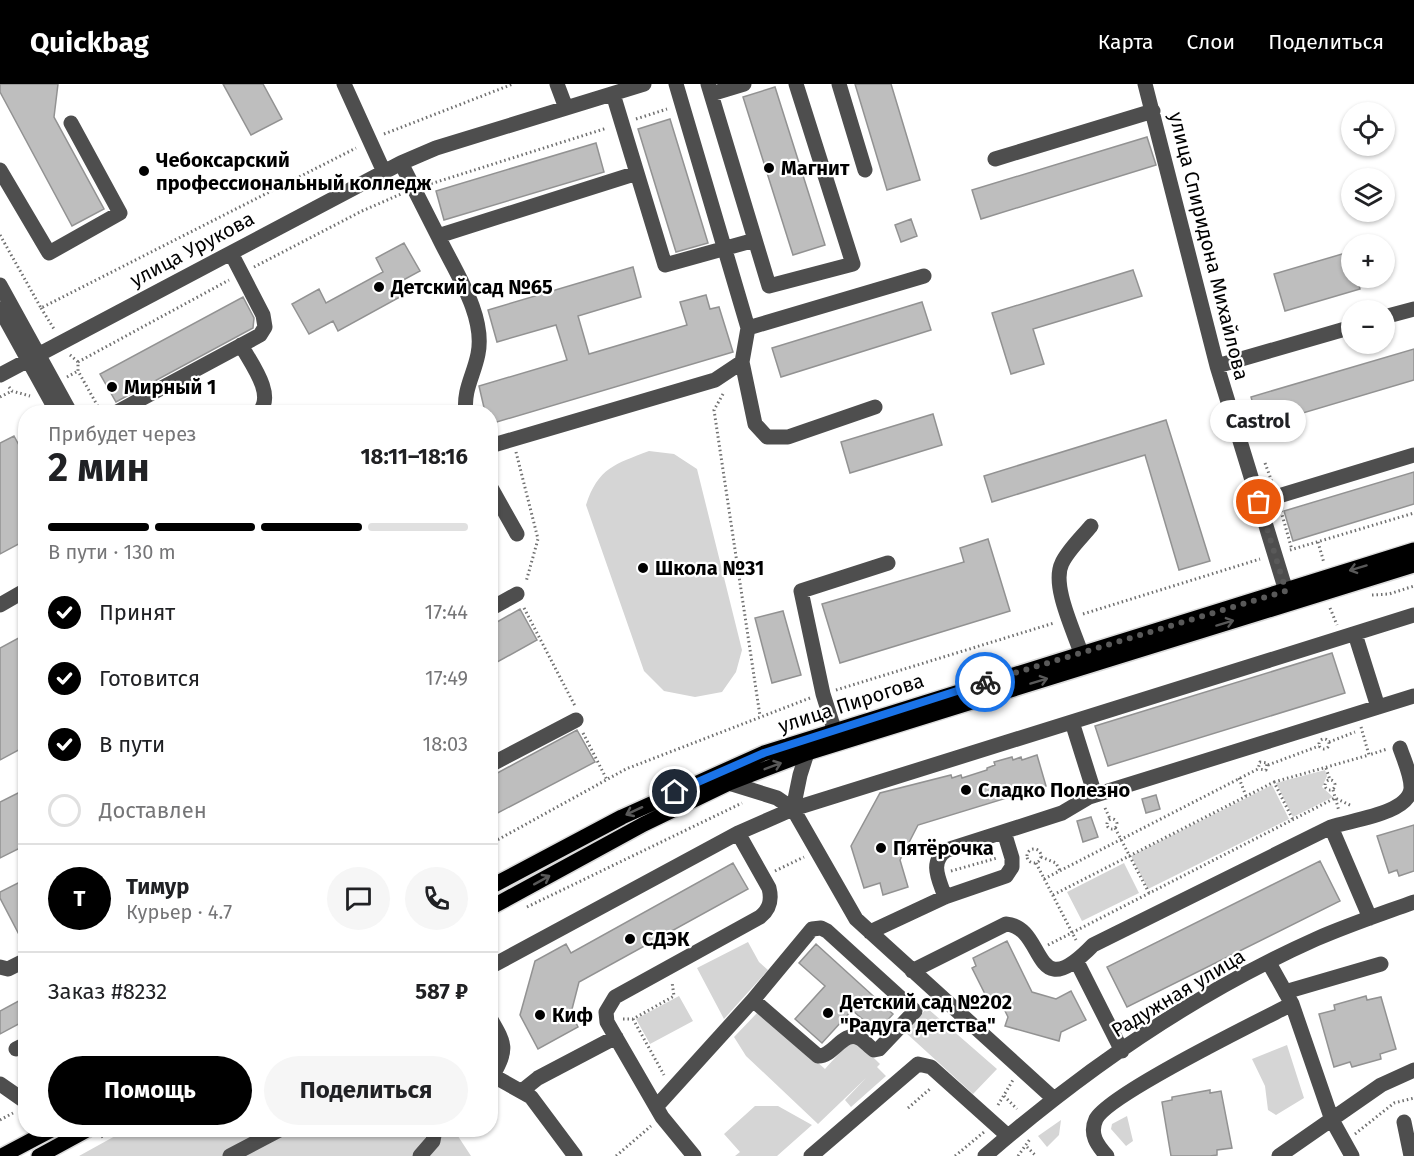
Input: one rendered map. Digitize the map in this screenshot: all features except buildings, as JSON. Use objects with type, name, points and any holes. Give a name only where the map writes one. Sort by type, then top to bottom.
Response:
[{"type":"main road","name":"улица Пирогова","points":[[1288,597],[1414,550]]},
{"type":"main road","name":"улица Пирогова","points":[[498,883],[622,817],[805,747],[1288,597],[1414,565]]},
{"type":"main road","name":"улица Пирогова","points":[[805,747],[834,729],[1058,668]]},
{"type":"main road","name":"улица Пирогова","points":[[498,904],[725,777]]},
{"type":"main road","points":[[2,1156],[35,1137]]},
{"type":"main road","points":[[49,1137],[54,1148]]},
{"type":"main road","points":[[39,1156],[74,1137]]},
{"type":"street","points":[[344,84],[384,172]]},
{"type":"street","points":[[557,84],[566,108]]},
{"type":"street","name":"улица Урукова","points":[[0,375],[401,163],[436,148],[566,108],[606,91],[644,84]]},
{"type":"street","points":[[676,84],[748,328],[742,362],[755,424],[767,437],[788,437],[875,407]]},
{"type":"street","points":[[744,84],[710,89],[769,286],[853,264],[796,84]]},
{"type":"street","points":[[839,84],[865,170]]},
{"type":"street","name":"улица Спиридона Михайлова","points":[[1145,84],[1217,366],[1288,597]]},
{"type":"street","points":[[606,91],[622,123],[665,265],[756,240]]},
{"type":"street","points":[[995,159],[1153,111]]},
{"type":"street","points":[[0,170],[49,253],[120,213],[71,123]]},
{"type":"street","points":[[401,163],[475,314],[479,336],[478,353],[467,386],[466,405]]},
{"type":"street","points":[[438,236],[637,173]]},
{"type":"street","points":[[130,405],[260,335],[265,327],[263,315],[231,253]]},
{"type":"street","points":[[748,328],[924,276]]},
{"type":"street","points":[[0,285],[54,405]]},
{"type":"street","points":[[0,309],[65,405]]},
{"type":"street","points":[[1395,314],[1414,309]]},
{"type":"street","points":[[1217,366],[1341,330]]},
{"type":"street","points":[[241,345],[262,384],[266,398],[262,405]]},
{"type":"street","points":[[498,444],[716,380],[742,362]]},
{"type":"street","points":[[1259,502],[1414,455]]},
{"type":"street","points":[[498,500],[517,534]]},
{"type":"street","points":[[1084,660],[1069,618],[1059,577],[1062,563],[1090,526]]},
{"type":"street","points":[[834,729],[823,694],[801,591],[888,563]]},
{"type":"street","points":[[498,605],[517,594]]},
{"type":"street","points":[[0,605],[18,595]]},
{"type":"street","points":[[498,963],[738,833],[793,809],[1414,615]]},
{"type":"street","points":[[1355,634],[1378,707]]},
{"type":"street","points":[[945,897],[935,866],[941,853],[1062,813],[1095,795],[1414,696]]},
{"type":"street","points":[[498,761],[576,720]]},
{"type":"street","points":[[1072,722],[1095,795]]},
{"type":"street","points":[[793,809],[805,747]]},
{"type":"street","points":[[912,971],[1006,924],[1018,927],[1044,965],[1052,968],[1068,968],[1093,945],[1337,825],[1399,807],[1408,797],[1411,785],[1400,748]]},
{"type":"street","points":[[725,777],[793,809],[848,910],[1053,1098]]},
{"type":"street","points":[[1337,825],[1370,918]]},
{"type":"street","points":[[870,932],[945,897],[1006,876],[1012,867],[1011,854],[1004,832]]},
{"type":"street","points":[[694,1156],[659,1112],[615,1037],[606,1018],[607,1007],[615,997],[764,914],[771,897],[763,877],[738,833]]},
{"type":"street","name":"Радужная улица","points":[[985,1156],[1053,1098],[1198,1001],[1313,940],[1414,902]]},
{"type":"street","points":[[659,1112],[672,1090],[753,1000],[808,932],[821,928],[915,1011]]},
{"type":"street","points":[[1080,959],[1122,1051]]},
{"type":"street","points":[[1269,963],[1288,998],[1332,1120],[1352,1156]]},
{"type":"street","points":[[0,967],[8,969],[18,964]]},
{"type":"street","points":[[1107,1156],[1097,1145],[1093,1133],[1095,1122],[1104,1109],[1288,998],[1381,964]]},
{"type":"street","points":[[753,1000],[813,1054],[822,1056],[829,1054],[849,1037],[859,1038],[871,1048],[879,1049],[934,991]]},
{"type":"street","points":[[498,1035],[504,1047],[503,1058],[498,1066]]},
{"type":"street","points":[[523,1090],[538,1078],[615,1037]]},
{"type":"street","points":[[811,1156],[915,1065],[926,1064],[1008,1136]]},
{"type":"street","points":[[1279,1156],[1381,1085],[1414,1070]]},
{"type":"street","points":[[498,1078],[523,1090],[534,1101],[574,1156]]},
{"type":"street","points":[[0,1084],[18,1101]]},
{"type":"street","points":[[1404,1122],[1411,1156]]},
{"type":"street","points":[[230,1156],[266,1137]]},
{"type":"street","points":[[420,1156],[434,1137]]},
{"type":"path","points":[[41,308],[370,141],[513,84]]},
{"type":"path","points":[[78,362],[241,273],[362,211],[414,189],[682,104]]},
{"type":"path","points":[[0,235],[55,332]]},
{"type":"path","points":[[68,354],[78,362]]},
{"type":"path","points":[[78,362],[78,371],[97,405]]},
{"type":"path","points":[[66,377],[78,371]]},
{"type":"path","points":[[0,397],[12,391],[30,396],[34,394]]},
{"type":"path","points":[[725,391],[714,410],[760,716]]},
{"type":"path","points":[[513,440],[538,540],[526,582],[517,594],[579,712],[576,720],[607,780]]},
{"type":"path","points":[[830,692],[1414,513]]},
{"type":"path","points":[[1318,542],[1326,569]]},
{"type":"path","points":[[1365,596],[1389,594],[1414,586]]},
{"type":"path","points":[[498,840],[626,769],[813,697]]},
{"type":"path","points":[[1357,713],[1369,755]]},
{"type":"path","points":[[1319,746],[1322,739],[1329,742],[1362,730]]},
{"type":"path","points":[[1044,879],[1239,778],[1258,769],[1266,770],[1268,765],[1319,746],[1326,749],[1329,742]]},
{"type":"path","points":[[1053,896],[1274,782],[1400,745],[1400,748]]},
{"type":"path","points":[[1258,769],[1260,762],[1264,761],[1268,765]]},
{"type":"path","points":[[1326,768],[1330,780],[1336,785],[1333,790],[1337,825]]},
{"type":"path","points":[[1239,778],[1246,796]]},
{"type":"path","points":[[1330,780],[1325,786],[1333,790]]},
{"type":"path","points":[[1274,782],[1293,820]]},
{"type":"path","points":[[522,910],[762,793]]},
{"type":"path","points":[[1335,798],[1368,816]]},
{"type":"path","points":[[1036,951],[1335,798]]},
{"type":"path","points":[[1115,828],[1149,894]]},
{"type":"path","points":[[938,875],[1031,848]]},
{"type":"path","points":[[1060,871],[1056,863],[1041,857],[1038,850],[1028,852],[1028,860],[1036,863],[1072,933],[1080,959]]},
{"type":"path","points":[[763,877],[816,851]]},
{"type":"path","points":[[1036,863],[1041,857]]},
{"type":"path","points":[[606,1018],[633,1019],[674,996],[671,979],[666,969]]},
{"type":"path","points":[[633,1019],[672,1090]]},
{"type":"path","points":[[955,1156],[992,1122],[1020,1068]]},
{"type":"path","points":[[908,1108],[943,1077]]},
{"type":"path","points":[[1344,1142],[1394,1103],[1414,1098]]},
{"type":"path","points":[[0,1120],[18,1109]]},
{"type":"path","points":[[616,1156],[659,1112]]},
{"type":"path","points":[[1027,1147],[1036,1156]]},
{"type":"shaded area","points":[[649,451],[674,454],[697,469],[742,650],[736,672],[722,692],[695,697],[664,691],[644,671],[586,505],[596,483],[609,469]]},
{"type":"shaded area","points":[[1325,770],[1327,776],[1322,787],[1333,797],[1293,817],[1276,783]]},
{"type":"shaded area","points":[[1272,785],[1289,819],[1148,889],[1131,856]]},
{"type":"shaded area","points":[[1124,863],[1139,893],[1082,921],[1067,892]]},
{"type":"shaded area","points":[[748,942],[759,962],[768,970],[724,1019],[697,968]]},
{"type":"shaded area","points":[[679,996],[693,1021],[650,1044],[636,1019]]},
{"type":"shaded area","points":[[927,1008],[997,1069],[973,1094],[905,1032]]},
{"type":"shaded area","points":[[757,1013],[764,1014],[825,1069],[851,1044],[862,1048],[880,1064],[877,1067],[886,1076],[851,1107],[845,1100],[866,1078],[818,1124],[746,1056],[734,1037]]},
{"type":"shaded area","points":[[1287,1045],[1304,1098],[1276,1115],[1268,1110],[1265,1086],[1252,1059]]},
{"type":"shaded area","points":[[755,1106],[778,1106],[812,1125],[777,1156],[735,1156],[740,1152],[724,1134]]},
{"type":"shaded area","points":[[1127,1116],[1133,1141],[1126,1146],[1111,1129],[1112,1124]]},
{"type":"shaded area","points":[[1061,1120],[1059,1135],[1047,1147],[1038,1136]]},
{"type":"shaded area","points":[[113,1137],[459,1137],[471,1156],[79,1156]]},
{"type":"way so far","points":[[985,682],[1286,591],[1259,502]]},
{"type":"place","name":"Магнит","points":[[769,168]]},
{"type":"place","name":"Чебоксарский профессиональный колледж","points":[[144,171]]},
{"type":"place","name":"Детский сад №65","points":[[379,287]]},
{"type":"place","name":"Мирный 1","points":[[112,387]]},
{"type":"place","name":"Castrol","points":[[1259,502]]},
{"type":"place","name":"Школа №31","points":[[643,568]]},
{"type":"place","name":"Сладко Полезно","points":[[966,790]]},
{"type":"place","name":"Пятёрочка","points":[[881,848]]},
{"type":"place","name":"СДЭК","points":[[630,939]]},
{"type":"place","name":"Детский сад №202 \"Радуга детства\"","points":[[828,1013]]},
{"type":"place","name":"Киф","points":[[540,1015]]},
{"type":"route","points":[[675,792],[764,753],[985,682]]}]
